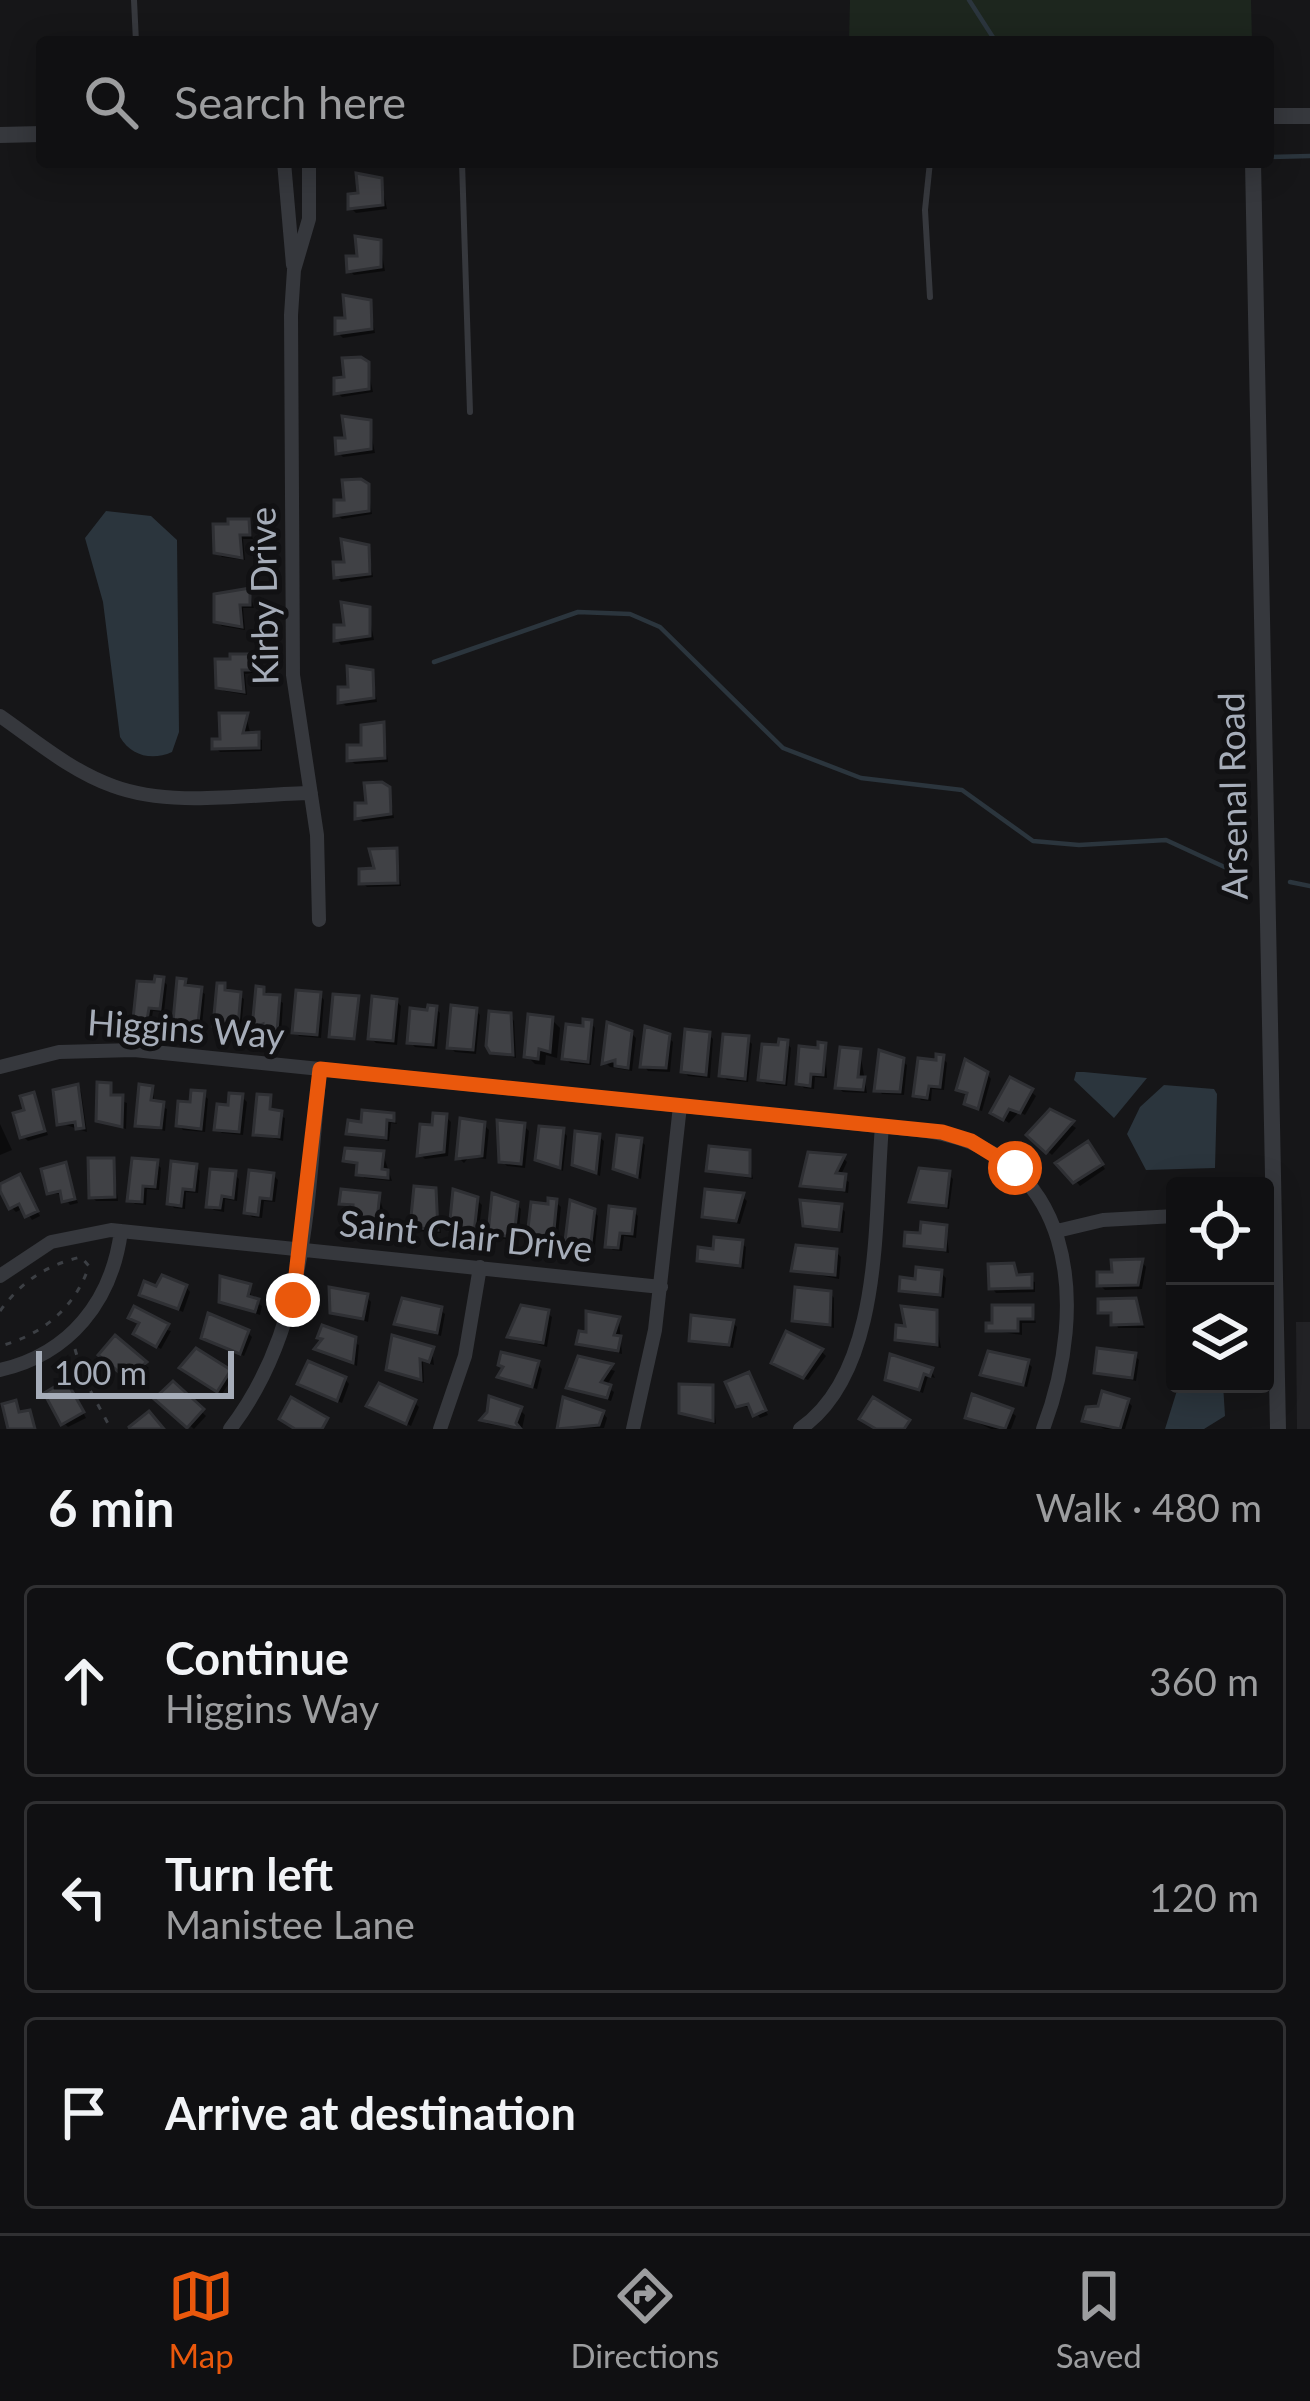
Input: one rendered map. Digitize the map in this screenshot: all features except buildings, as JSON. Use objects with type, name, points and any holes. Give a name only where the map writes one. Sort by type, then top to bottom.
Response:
[{"type":"street","points":[[1274,116],[1310,116]]},
{"type":"street","points":[[0,136],[36,134]]},
{"type":"street","name":"Kirby Drive","points":[[285,168],[294,270],[292,675],[311,793],[319,920]]},
{"type":"street","name":"Kirby Drive","points":[[294,270],[309,219],[309,168]]},
{"type":"street","name":"Arsenal Road","points":[[1253,168],[1268,1177]]},
{"type":"street","points":[[0,716],[62,760],[117,788],[158,795],[311,793]]},
{"type":"street","name":"Higgins Way","points":[[0,1067],[58,1052],[111,1049],[942,1132],[989,1150],[1027,1180],[1057,1232],[1064,1263],[1064,1345],[1043,1429]]},
{"type":"street","points":[[230,1429],[262,1382],[283,1336],[301,1250],[320,1069]]},
{"type":"street","points":[[633,1429],[661,1287],[680,1106]]},
{"type":"street","points":[[800,1429],[836,1395],[859,1347],[882,1126]]},
{"type":"street","points":[[1057,1232],[1103,1220],[1166,1216]]},
{"type":"street","name":"Saint Clair Drive","points":[[0,1276],[51,1242],[82,1232],[121,1232],[661,1287]]},
{"type":"street","points":[[0,1370],[31,1360],[71,1336],[107,1286],[121,1232]]},
{"type":"street","points":[[440,1429],[465,1357],[480,1267]]},
{"type":"street","name":"Arsenal Road","points":[[1272,1285],[1278,1429]]},
{"type":"lane","points":[[134,0],[136,36]]},
{"type":"lane","points":[[462,168],[470,412]]},
{"type":"lane","points":[[929,168],[925,210],[930,296]]},
{"type":"path","points":[[0,1311],[22,1285],[51,1266],[81,1257],[89,1266],[74,1297],[54,1319],[0,1346]]},
{"type":"path","points":[[71,1336],[83,1377],[111,1429]]},
{"type":"shaded area","points":[[850,0],[1251,0],[1252,36],[849,36]]},
{"type":"shaded area","points":[[106,511],[151,516],[177,540],[179,732],[172,752],[164,755],[136,752],[120,737],[103,602],[85,538]]},
{"type":"shaded area","points":[[1076,1072],[1147,1078],[1114,1118],[1074,1080]]},
{"type":"shaded area","points":[[1164,1085],[1214,1089],[1215,1168],[1146,1170],[1127,1134],[1140,1107]]},
{"type":"shaded area","points":[[1296,1322],[1310,1322],[1310,1429],[1297,1429]]},
{"type":"shaded area","points":[[1176,1393],[1224,1393],[1225,1416],[1204,1429],[1165,1429]]},
{"type":"waterway","points":[[969,0],[992,36]]},
{"type":"waterway","points":[[1274,157],[1310,156]]},
{"type":"waterway","points":[[434,662],[578,612],[630,614],[660,627],[783,748],[861,778],[962,790],[1033,841],[1079,845],[1166,840],[1244,876]]},
{"type":"waterway","points":[[1290,882],[1310,886]]},
{"type":"route","points":[[293,1300],[320,1069],[942,1132],[971,1141],[1015,1168]]}]
